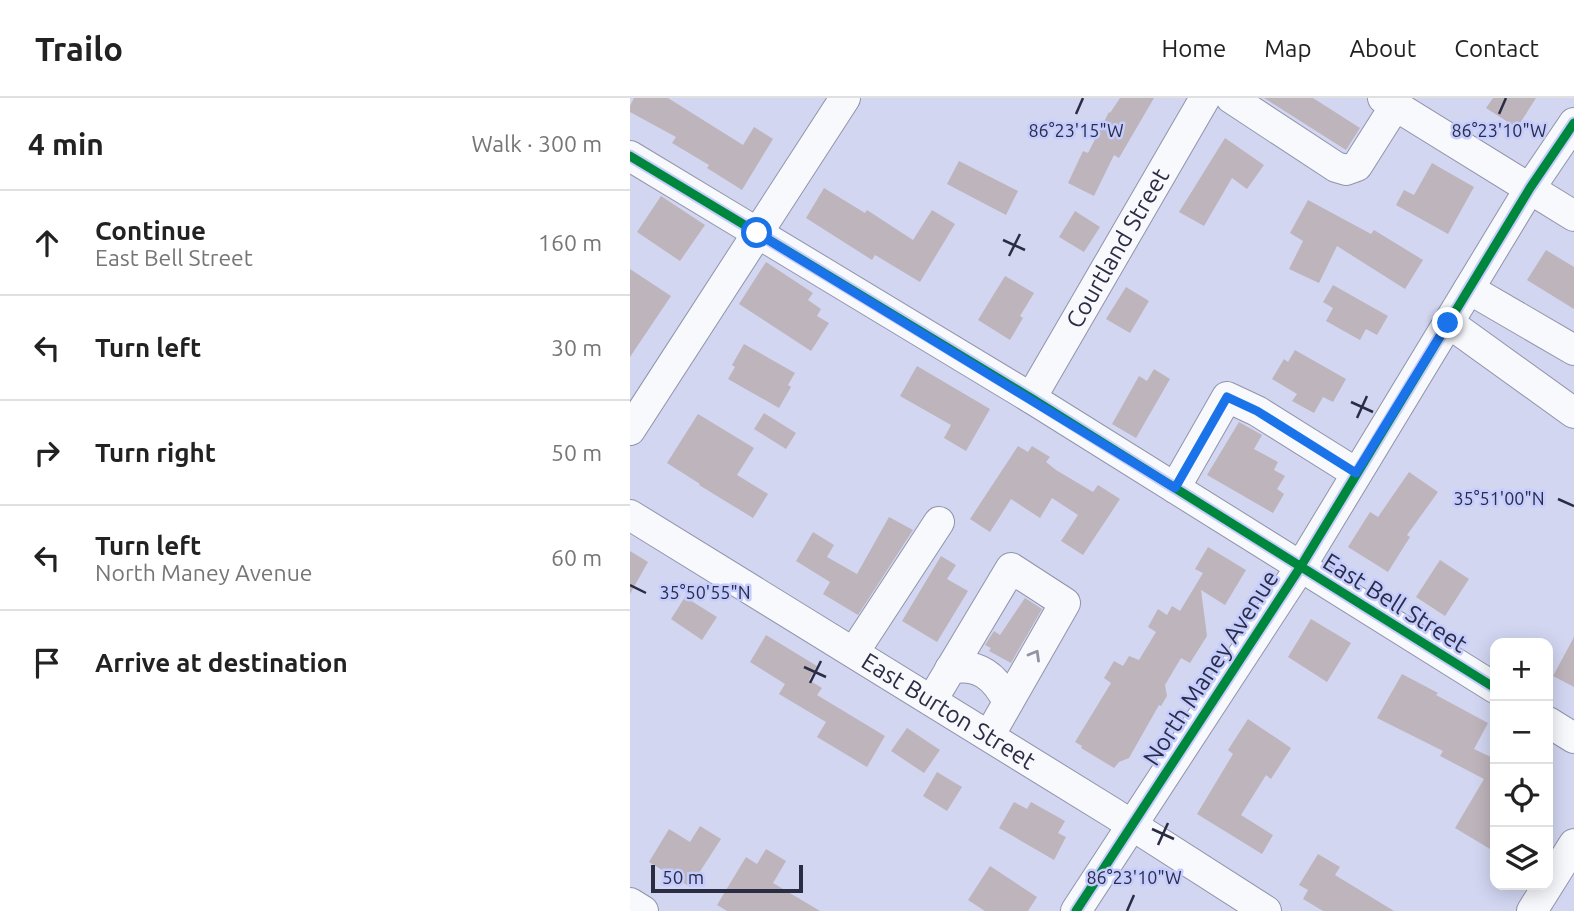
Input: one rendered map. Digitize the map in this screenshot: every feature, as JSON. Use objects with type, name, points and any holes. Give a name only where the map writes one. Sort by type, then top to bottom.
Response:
[{"type":"street","points":[[630,430],[845,98]]},
{"type":"street","name":"Courtland Street","points":[[1031,398],[1205,98]]},
{"type":"street","points":[[1231,98],[1336,167],[1346,170],[1357,166],[1389,102],[1574,216]]},
{"type":"street","name":"North Maney Avenue","points":[[1076,911],[1301,566],[1530,188],[1574,123]]},
{"type":"street","name":"East Bell Street","points":[[630,156],[1031,398],[1490,685]]},
{"type":"street","points":[[1469,289],[1574,350]]},
{"type":"street","points":[[1496,358],[1523,320]]},
{"type":"street","points":[[1448,323],[1574,414]]},
{"type":"street","points":[[1175,488],[1227,397],[1267,417],[1356,473]]},
{"type":"street","name":"East Burton Street","points":[[630,515],[1132,824],[1266,911]]},
{"type":"street","points":[[854,652],[939,522]]},
{"type":"street","points":[[932,701],[1011,568],[1065,603],[989,736]]},
{"type":"street","points":[[950,669],[980,669],[1000,686],[1008,702]]},
{"type":"street","points":[[1553,725],[1574,738]]},
{"type":"street","points":[[1532,911],[1574,844]]},
{"type":"street","points":[[630,903],[643,911]]},
{"type":"building","points":[[634,98],[668,98],[743,145],[754,127],[773,139],[742,190],[707,168],[709,165],[672,143],[676,137],[630,112]]},
{"type":"building","points":[[1120,98],[1154,98],[1119,158],[1114,155],[1094,196],[1068,183],[1083,151],[1088,153],[1109,112]]},
{"type":"building","points":[[1264,98],[1313,98],[1360,128],[1346,150]]},
{"type":"building","points":[[1493,98],[1536,98],[1517,128],[1486,108]]},
{"type":"building","points":[[1225,138],[1264,165],[1247,189],[1232,178],[1204,226],[1179,212]]},
{"type":"building","points":[[959,161],[1018,191],[1006,215],[947,184]]},
{"type":"building","points":[[1432,163],[1474,187],[1448,234],[1396,205],[1404,190],[1414,195]]},
{"type":"building","points":[[824,188],[865,213],[867,210],[913,240],[932,210],[955,224],[920,282],[875,255],[872,260],[806,218]]},
{"type":"building","points":[[661,196],[705,225],[680,261],[637,232]]},
{"type":"building","points":[[1308,200],[1371,234],[1374,230],[1423,260],[1405,289],[1337,246],[1319,283],[1289,269],[1303,241],[1290,233]]},
{"type":"building","points":[[1075,211],[1100,227],[1084,252],[1059,237]]},
{"type":"building","points":[[1546,250],[1574,267],[1574,309],[1527,280]]},
{"type":"building","points":[[766,262],[813,293],[808,300],[821,309],[817,316],[829,323],[811,351],[739,304]]},
{"type":"building","points":[[630,269],[671,296],[630,357]]},
{"type":"building","points":[[1005,276],[1034,293],[1010,340],[978,320]]},
{"type":"building","points":[[1333,285],[1388,316],[1377,335],[1366,329],[1360,340],[1326,321],[1333,308],[1323,302]]},
{"type":"building","points":[[1126,287],[1149,301],[1130,333],[1106,319]]},
{"type":"building","points":[[744,344],[795,373],[788,385],[791,387],[779,408],[728,379],[735,367],[732,365]]},
{"type":"building","points":[[1295,350],[1346,379],[1333,402],[1323,397],[1314,413],[1292,401],[1297,394],[1272,379],[1284,359],[1288,362]]},
{"type":"building","points":[[917,366],[990,409],[966,451],[944,438],[951,425],[900,396]]},
{"type":"building","points":[[1154,369],[1170,379],[1136,438],[1112,424],[1139,376],[1147,381]]},
{"type":"building","points":[[764,413],[796,433],[786,449],[754,429]]},
{"type":"building","points":[[698,414],[754,448],[737,475],[768,494],[753,518],[667,463]]},
{"type":"building","points":[[1239,422],[1262,435],[1254,449],[1278,462],[1274,470],[1285,476],[1277,489],[1284,494],[1273,513],[1207,475]]},
{"type":"building","points":[[1018,446],[1028,452],[1032,446],[1050,457],[1046,462],[1056,470],[1093,492],[1098,485],[1120,499],[1083,555],[1061,541],[1078,515],[1052,498],[1040,518],[1011,499],[990,532],[970,519]]},
{"type":"building","points":[[1409,472],[1438,492],[1407,535],[1410,537],[1388,572],[1348,547],[1370,512],[1378,517]]},
{"type":"building","points":[[889,517],[913,530],[858,615],[823,594],[830,582],[796,561],[813,532],[834,545],[827,557],[857,574]]},
{"type":"building","points":[[1208,547],[1246,570],[1225,605],[1201,590],[1207,636],[1190,663],[1181,658],[1165,685],[1167,696],[1161,706],[1159,705],[1129,758],[1119,762],[1114,768],[1075,742],[1111,683],[1104,678],[1114,661],[1123,666],[1129,656],[1139,660],[1156,632],[1148,627],[1158,609],[1167,615],[1172,606],[1180,611],[1203,573],[1195,569]]},
{"type":"building","points":[[630,551],[648,562],[630,594]]},
{"type":"building","points":[[941,556],[956,565],[947,579],[968,591],[937,642],[902,621]]},
{"type":"building","points":[[1440,560],[1469,579],[1445,616],[1416,597]]},
{"type":"building","points":[[685,597],[717,617],[702,640],[671,619]]},
{"type":"building","points":[[1025,598],[1042,609],[1011,663],[989,651],[991,648],[985,645],[994,631],[1000,635]]},
{"type":"building","points":[[1311,619],[1351,643],[1327,682],[1288,657]]},
{"type":"building","points":[[766,635],[817,666],[809,680],[822,688],[817,695],[885,736],[867,767],[817,737],[826,722],[779,694],[785,684],[750,662]]},
{"type":"building","points":[[1574,637],[1574,687],[1553,676]]},
{"type":"building","points":[[1402,674],[1488,723],[1474,749],[1490,757],[1490,849],[1455,828],[1484,779],[1440,756],[1443,751],[1377,718]]},
{"type":"building","points":[[1248,719],[1291,748],[1271,779],[1266,775],[1241,815],[1273,835],[1262,854],[1197,814],[1233,754],[1228,750]]},
{"type":"building","points":[[907,728],[940,750],[924,773],[891,751]]},
{"type":"building","points":[[937,772],[962,787],[947,811],[923,796]]},
{"type":"building","points":[[1014,802],[1027,809],[1031,802],[1065,821],[1058,833],[1066,837],[1054,860],[999,828]]},
{"type":"building","points":[[700,826],[721,839],[690,887],[649,862],[669,829],[690,842]]},
{"type":"building","points":[[766,849],[786,861],[773,883],[820,911],[727,911],[717,905],[746,857],[757,864]]},
{"type":"building","points":[[1318,854],[1340,867],[1335,875],[1394,911],[1323,911],[1303,899],[1308,890],[1299,885]]},
{"type":"building","points":[[990,866],[1037,897],[1028,911],[985,911],[968,900]]},
{"type":"cycle path","points":[[1076,911],[1301,566],[1530,188],[1574,123]]},
{"type":"cycle path","points":[[630,156],[1031,398],[1490,685]]},
{"type":"route","points":[[757,233],[1175,488],[1227,397],[1257,411],[1356,473],[1448,323]]}]
